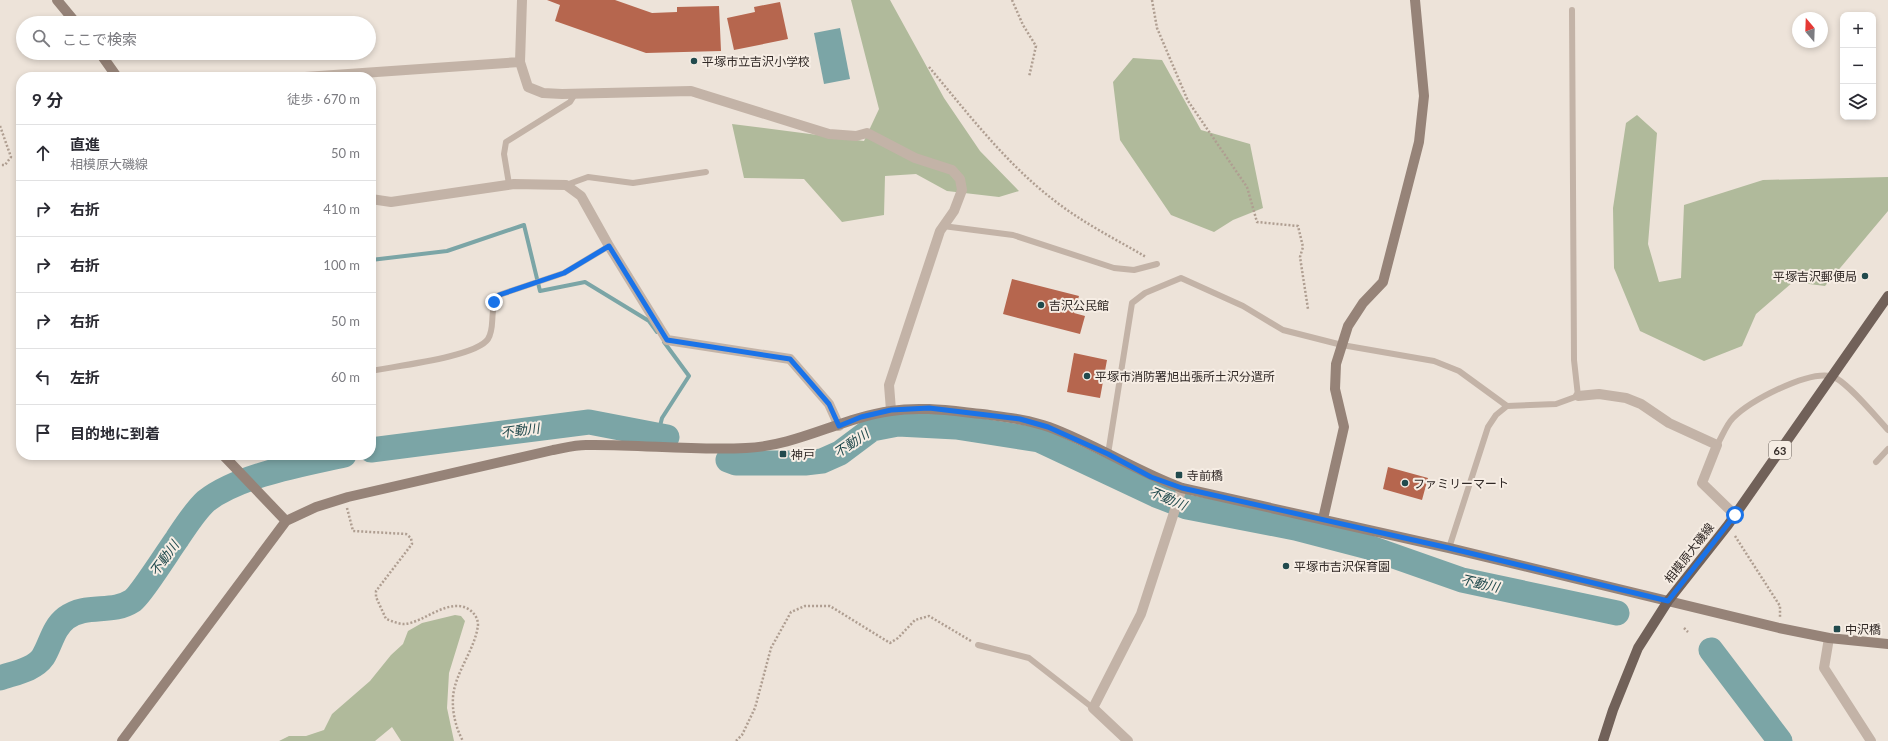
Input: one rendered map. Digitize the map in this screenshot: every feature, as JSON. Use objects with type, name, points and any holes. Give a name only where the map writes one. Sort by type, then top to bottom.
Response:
[{"type":"main road","name":"相模原大磯線","points":[[1603,741],[1613,710],[1638,648],[1668,601],[1728,525],[1888,296]]},
{"type":"street","points":[[57,0],[70,16]]},
{"type":"street","points":[[522,0],[520,62],[528,87],[543,93],[574,94],[691,91],[829,134],[856,136],[868,133],[915,158],[952,170],[960,179],[962,190],[954,211],[943,226],[889,385],[891,410]]},
{"type":"street","points":[[1323,519],[1344,427],[1335,389],[1336,364],[1348,326],[1363,303],[1383,282],[1419,142],[1424,96],[1415,0]]},
{"type":"street","points":[[105,60],[113,72]]},
{"type":"street","points":[[376,72],[520,62]]},
{"type":"street","points":[[376,200],[391,202],[509,184],[566,185],[581,196],[609,246],[667,340],[790,359],[829,404],[839,426]]},
{"type":"street","points":[[1578,396],[1598,394],[1626,398],[1641,404],[1669,422],[1717,444],[1702,483],[1735,515]]},
{"type":"street","points":[[122,741],[286,521],[316,507],[344,498],[553,450],[584,445],[693,449],[747,448],[778,444],[839,426],[861,417],[891,410],[929,408],[1020,419],[1048,427],[1108,454],[1151,477],[1182,488],[1449,548],[1779,628],[1829,638],[1888,644]]},
{"type":"street","points":[[228,460],[286,521]]},
{"type":"street","points":[[1128,741],[1093,708],[1141,614],[1182,488]]},
{"type":"street","points":[[1829,638],[1824,668],[1871,741]]},
{"type":"lane","points":[[1449,548],[1488,427],[1496,415],[1507,406],[1556,404],[1578,396],[1574,360],[1572,10]]},
{"type":"lane","points":[[509,184],[504,154],[506,142],[570,102],[574,94]]},
{"type":"lane","points":[[566,185],[588,177],[633,183],[706,172]]},
{"type":"lane","points":[[943,226],[1013,235],[1114,268],[1134,270],[1157,264]]},
{"type":"lane","points":[[376,370],[454,355],[483,345],[490,337],[494,302],[499,295],[564,273],[609,246]]},
{"type":"lane","points":[[1108,454],[1132,303],[1145,293],[1181,278],[1255,313],[1283,330],[1342,345],[1434,361],[1459,371],[1507,406]]},
{"type":"lane","points":[[1717,444],[1732,419],[1765,396],[1812,376],[1832,376],[1846,385],[1888,430]]},
{"type":"lane","points":[[1876,462],[1888,449]]},
{"type":"lane","points":[[978,645],[1029,658],[1093,708]]},
{"type":"path","points":[[1012,0],[1023,25],[1036,46],[1029,77]]},
{"type":"path","points":[[1152,0],[1157,28],[1188,101],[1247,187],[1257,222],[1298,226],[1303,247],[1300,257],[1308,309]]},
{"type":"path","points":[[929,67],[999,151],[1032,182],[1064,208],[1157,264]]},
{"type":"path","points":[[0,126],[11,157],[4,165],[0,165]]},
{"type":"path","points":[[344,498],[353,530],[406,534],[411,538],[412,544],[376,591],[376,597],[386,619],[402,624],[412,623],[446,608],[459,607],[469,609],[476,616],[478,624],[476,633],[458,676],[453,696],[456,728],[463,741]]},
{"type":"path","points":[[1728,525],[1780,606],[1779,628]]},
{"type":"path","points":[[736,741],[742,735],[755,708],[771,648],[791,612],[805,606],[830,606],[890,643],[898,638],[915,620],[929,616],[978,645]]},
{"type":"path","points":[[1684,628],[1688,632]]},
{"type":"green space","points":[[851,0],[890,0],[944,98],[980,151],[1019,191],[999,197],[947,191],[916,174],[885,176],[884,215],[842,222],[804,179],[744,178],[732,124],[864,141],[879,109]]},
{"type":"green space","points":[[1133,58],[1162,60],[1201,130],[1250,144],[1263,208],[1233,220],[1214,232],[1171,215],[1120,140],[1113,82]]},
{"type":"green space","points":[[1637,115],[1657,133],[1648,244],[1659,282],[1681,278],[1684,205],[1763,180],[1888,177],[1888,211],[1825,286],[1793,282],[1756,314],[1742,346],[1704,361],[1640,331],[1614,268],[1613,208],[1626,123]]},
{"type":"green space","points":[[455,615],[461,616],[465,621],[449,673],[447,708],[454,741],[401,741],[392,727],[375,741],[279,741],[289,736],[306,736],[324,730],[332,714],[370,681],[391,655],[403,644],[408,631],[422,623]]},
{"type":"water","points":[[840,28],[850,79],[824,84],[814,33]]},
{"type":"building","points":[[547,0],[615,0],[652,13],[677,12],[677,7],[719,6],[721,51],[646,53],[555,21],[560,5]]},
{"type":"building","points":[[780,2],[788,39],[734,50],[727,18],[755,12],[754,7]]},
{"type":"building","name":"吉沢公民館","points":[[1012,279],[1079,296],[1074,313],[1085,316],[1080,334],[1003,314]]},
{"type":"building","name":"平塚市消防署旭出張所土沢分遣所","points":[[1074,353],[1107,360],[1100,398],[1067,392]]},
{"type":"building","name":"ファミリーマート","points":[[1388,467],[1428,478],[1422,500],[1383,489]]},
{"type":"waterway","points":[[376,259],[447,251],[524,225],[540,291],[585,282],[649,321],[657,332]]},
{"type":"waterway","points":[[658,434],[662,418],[689,376],[664,342]]},
{"type":"waterway","name":"不動川","points":[[376,449],[589,422],[667,437]]},
{"type":"waterway","name":"不動川","points":[[728,460],[736,463],[805,463],[822,461],[840,453],[872,429],[898,424],[956,427],[1039,440],[1156,495],[1187,507],[1295,528],[1368,547],[1462,580],[1617,613]]},
{"type":"waterway","name":"不動川","points":[[0,678],[29,668],[39,661],[46,652],[58,626],[74,613],[90,609],[116,607],[132,601],[148,582],[194,514],[206,501],[220,492],[254,477],[322,460]]},
{"type":"waterway","name":"不動川","points":[[1711,650],[1780,741]]},
{"type":"place","name":"平塚市立吉沢小学校","points":[[694,61]]},
{"type":"place","name":"平塚吉沢郵便局","points":[[1865,276]]},
{"type":"place","name":"吉沢公民館","points":[[1041,305]]},
{"type":"place","name":"平塚市消防署旭出張所土沢分遣所","points":[[1087,376]]},
{"type":"place","name":"神戸","points":[[783,454]]},
{"type":"place","name":"寺前橋","points":[[1179,475]]},
{"type":"place","name":"ファミリーマート","points":[[1405,483]]},
{"type":"place","name":"平塚市吉沢保育園","points":[[1286,566]]},
{"type":"place","name":"中沢橋","points":[[1837,629]]},
{"type":"route","points":[[494,302],[499,295],[564,273],[609,246],[667,340],[781,359],[790,359],[829,404],[839,426],[861,417],[891,410],[929,408],[1020,419],[1048,427],[1070,436],[1151,477],[1182,488],[1449,548],[1668,601],[1735,515]]}]
